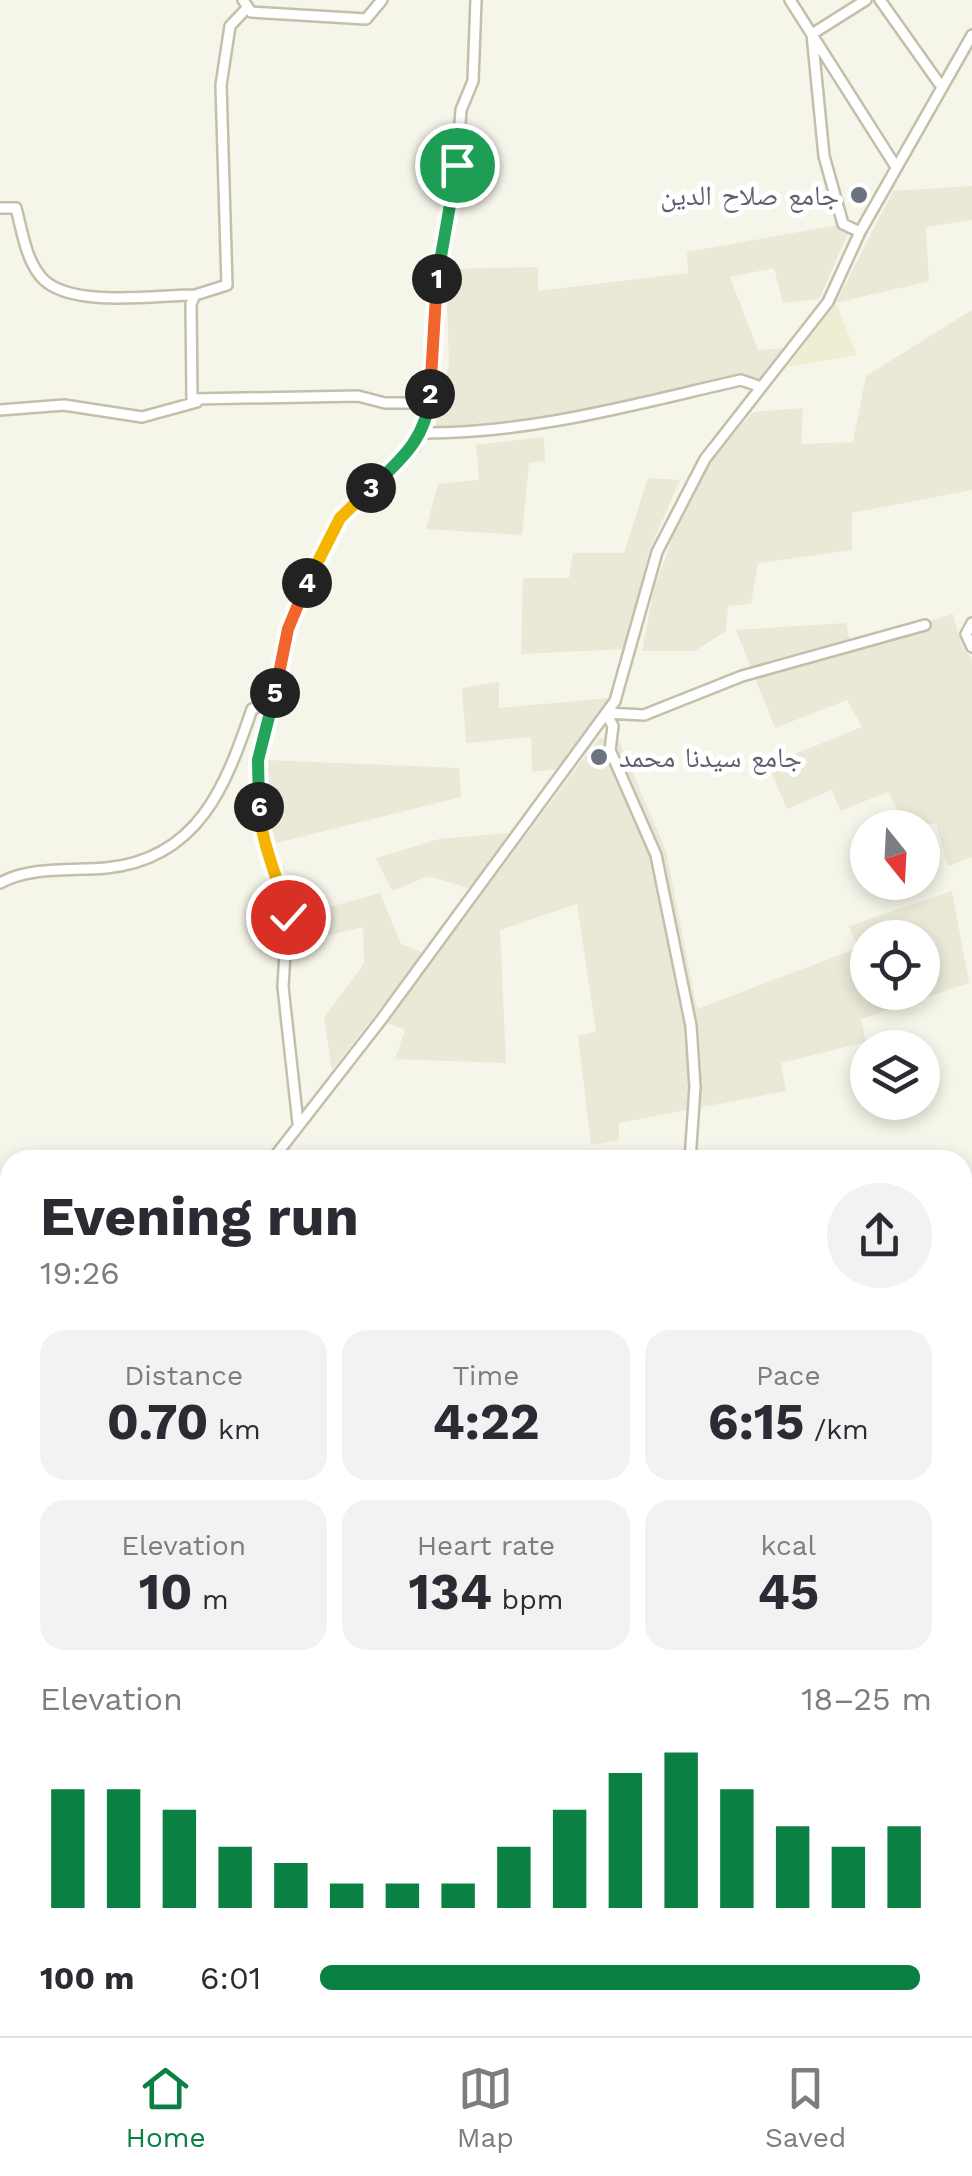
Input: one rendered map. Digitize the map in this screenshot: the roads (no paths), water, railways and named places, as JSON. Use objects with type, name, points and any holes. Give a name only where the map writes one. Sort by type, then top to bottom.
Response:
[{"type":"street","points":[[0,208],[16,208],[36,267],[42,278],[59,290],[91,297],[195,295],[227,285],[222,86],[230,26],[245,4],[251,12],[366,19],[382,0]]},
{"type":"street","points":[[298,1123],[283,986],[288,917],[277,870],[260,832],[258,760],[288,629],[318,555],[340,518],[415,446],[429,403],[437,278],[457,165],[461,110],[474,81],[476,0]]},
{"type":"street","points":[[790,0],[896,167]]},
{"type":"street","points":[[812,34],[866,0]]},
{"type":"street","points":[[880,0],[941,86]]},
{"type":"street","points":[[812,34],[824,156],[844,224],[860,232]]},
{"type":"street","points":[[279,1150],[405,988],[614,701],[657,552],[705,459],[828,302],[860,232],[972,34]]},
{"type":"street","points":[[195,295],[191,304],[190,393],[197,402]]},
{"type":"street","points":[[420,433],[465,434],[540,424],[741,380],[761,386]]},
{"type":"street","points":[[0,410],[64,406],[142,417],[197,402],[358,396],[385,403],[429,403]]},
{"type":"street","points":[[972,623],[966,634],[972,646]]},
{"type":"street","points":[[606,713],[644,716],[742,676],[925,625]]},
{"type":"street","points":[[0,883],[41,873],[109,868],[171,846],[196,829],[210,811],[252,708],[273,703]]},
{"type":"street","points":[[606,713],[613,726],[610,750],[642,832],[656,854],[691,1026],[694,1087],[691,1150]]},
{"type":"place","name":"جامع صلاح الدين","points":[[859,195]]},
{"type":"place","name":"جامع سيدنا محمد","points":[[599,757]]}]
